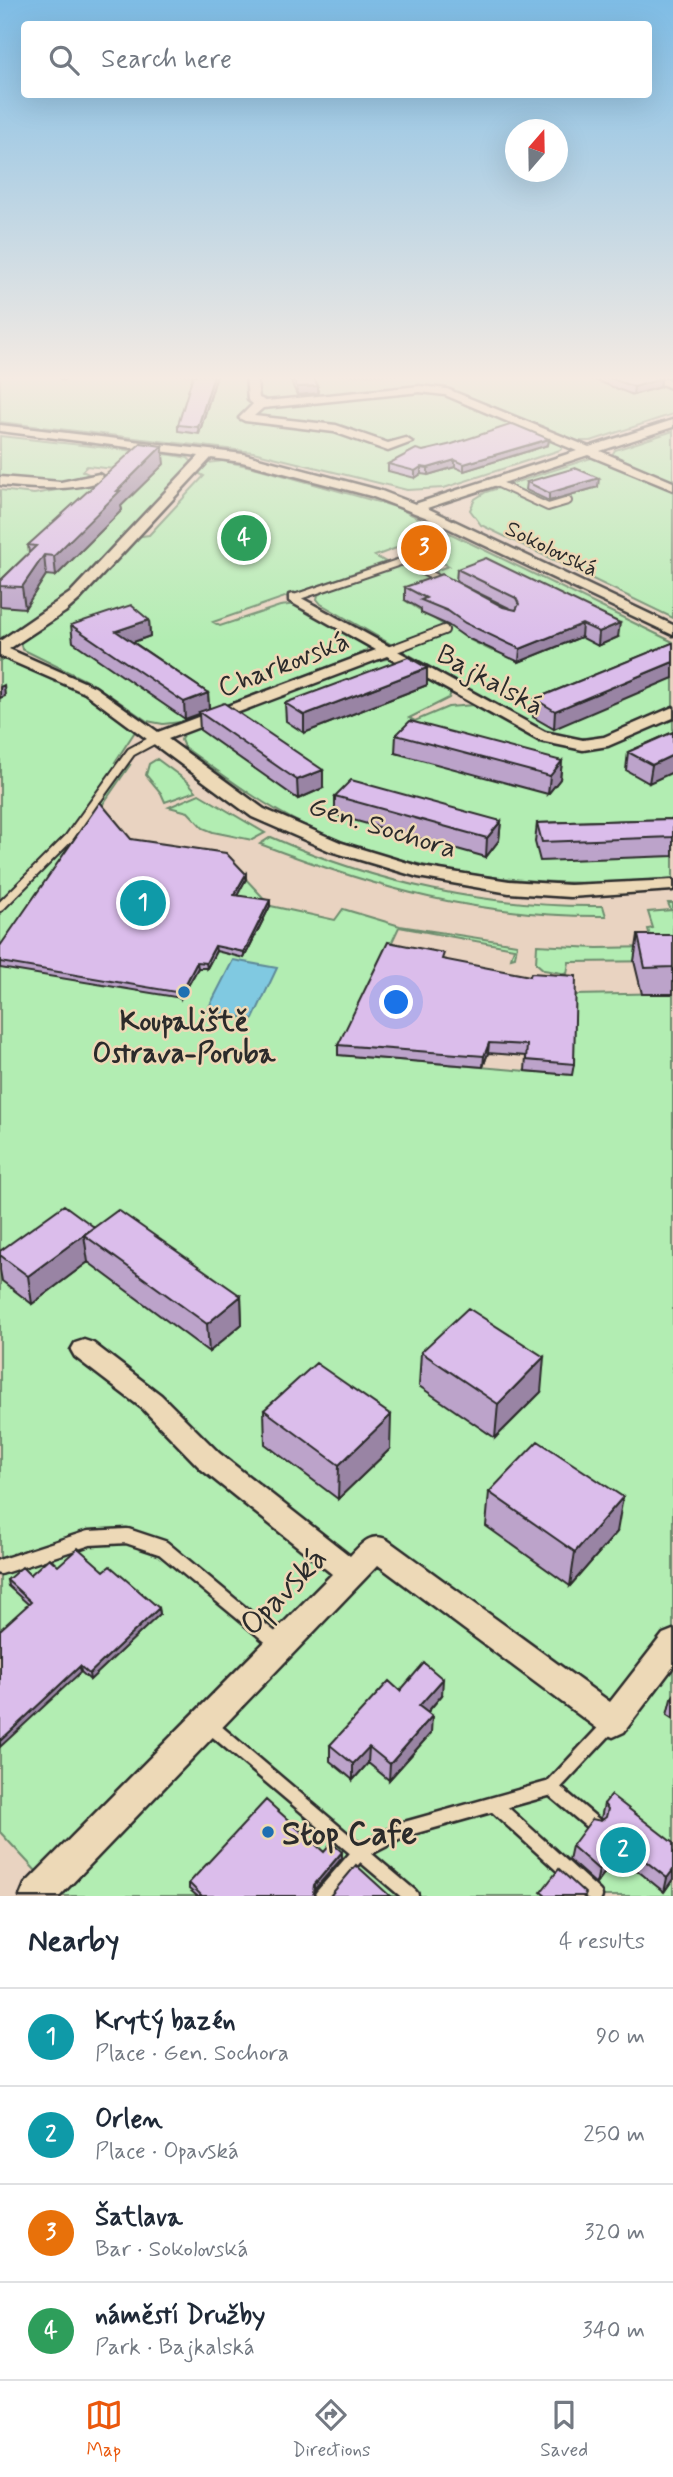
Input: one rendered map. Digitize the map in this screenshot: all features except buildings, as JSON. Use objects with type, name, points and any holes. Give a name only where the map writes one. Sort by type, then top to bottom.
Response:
[{"type":"street","points":[[0,649],[75,596],[199,463]]},
{"type":"street","name":"Sokolovská","points":[[269,463],[375,493],[415,508],[673,631]]},
{"type":"street","points":[[415,508],[551,463]]},
{"type":"street","points":[[620,463],[673,486]]},
{"type":"street","points":[[0,481],[52,487],[74,486],[99,478]]},
{"type":"street","name":"Bajkalská","points":[[294,598],[540,736],[583,744],[608,741],[673,712]]},
{"type":"street","name":"Gen. Sochora","points":[[0,649],[90,690],[258,813],[336,847],[418,872],[509,887],[570,891],[673,885]]},
{"type":"street","name":"Charkovská","points":[[157,738],[388,651]]},
{"type":"street","points":[[83,1350],[152,1402],[210,1461],[351,1573]]},
{"type":"street","name":"Opavská","points":[[37,1896],[376,1548],[385,1552],[613,1722]]},
{"type":"street","points":[[613,1722],[673,1644]]},
{"type":"lane","points":[[494,482],[548,508],[568,501]]},
{"type":"lane","points":[[294,598],[403,561],[452,586]]},
{"type":"lane","points":[[388,651],[444,631]]},
{"type":"lane","points":[[0,907],[69,838],[131,752],[157,738]]},
{"type":"lane","points":[[0,1567],[89,1538],[127,1536],[163,1548],[280,1645]]},
{"type":"lane","points":[[206,1722],[411,1896]]},
{"type":"lane","points":[[322,1896],[360,1852],[405,1829],[551,1788],[613,1722]]},
{"type":"lane","points":[[551,1788],[596,1826]]},
{"type":"lane","points":[[495,1805],[595,1896]]},
{"type":"green space","points":[[0,463],[193,463],[72,591],[58,603],[0,638],[0,490],[34,494],[79,486],[124,470],[87,466],[82,471],[93,476],[64,484],[0,478]]},
{"type":"green space","points":[[207,463],[235,463],[396,507],[673,642],[673,707],[625,729],[597,737],[565,737],[545,733],[321,604],[317,599],[324,591],[394,566],[407,566],[480,603],[406,601],[442,624],[452,621],[470,640],[492,651],[496,650],[516,615],[437,574],[437,570],[449,566],[407,544],[375,556],[386,562],[213,622],[220,626],[280,606],[297,604],[363,640],[368,646],[367,650],[352,658],[181,722],[163,724],[147,721],[95,685],[22,649],[20,642],[24,637],[135,537],[149,535],[204,476],[196,472]]},
{"type":"green space","points":[[300,463],[519,463],[444,488],[407,490]]},
{"type":"green space","points":[[574,463],[610,463],[673,489],[673,618],[481,525],[470,510],[475,499],[486,492]]},
{"type":"green space","points":[[630,463],[673,463],[673,483]]},
{"type":"green space","points":[[397,659],[451,692],[449,698],[409,718],[415,721],[448,707],[474,705],[538,740],[561,746],[588,748],[673,717],[673,878],[628,882],[533,881],[437,868],[390,857],[346,843],[288,817],[213,768],[184,747],[181,740],[184,732],[372,661]]},
{"type":"green space","points":[[0,660],[17,660],[74,687],[136,730],[115,762],[130,765],[101,807],[131,844],[228,860],[271,906],[335,920],[343,909],[400,926],[517,944],[515,957],[511,958],[514,948],[399,927],[339,1055],[572,1075],[575,995],[673,993],[673,1896],[59,1896],[0,1832]]},
{"type":"green space","points":[[157,759],[196,791],[165,802],[146,775],[149,764]]},
{"type":"green space","points":[[199,794],[265,833],[252,840],[213,832],[203,828],[188,812],[169,807]]},
{"type":"green space","points":[[271,837],[351,867],[433,890],[518,903],[603,906],[606,916],[515,912],[429,897],[346,874],[260,844]]},
{"type":"green space","points":[[668,903],[673,903],[673,961],[569,962],[567,974],[544,970],[536,963],[537,945],[653,947],[648,929],[653,928],[648,912],[671,910]]},
{"type":"water","points":[[233,960],[277,968],[253,1019],[207,1011]]},
{"type":"place","name":"náměstí Družby","points":[[244,538]]},
{"type":"place","name":"Šatlava","points":[[424,548]]},
{"type":"place","name":"Krytý bazén","points":[[143,903]]},
{"type":"place","name":"Koupaliště Ostrava-Poruba","points":[[184,992]]},
{"type":"place","name":"Stop Cafe","points":[[268,1832]]},
{"type":"place","name":"Orlen","points":[[623,1850]]}]
